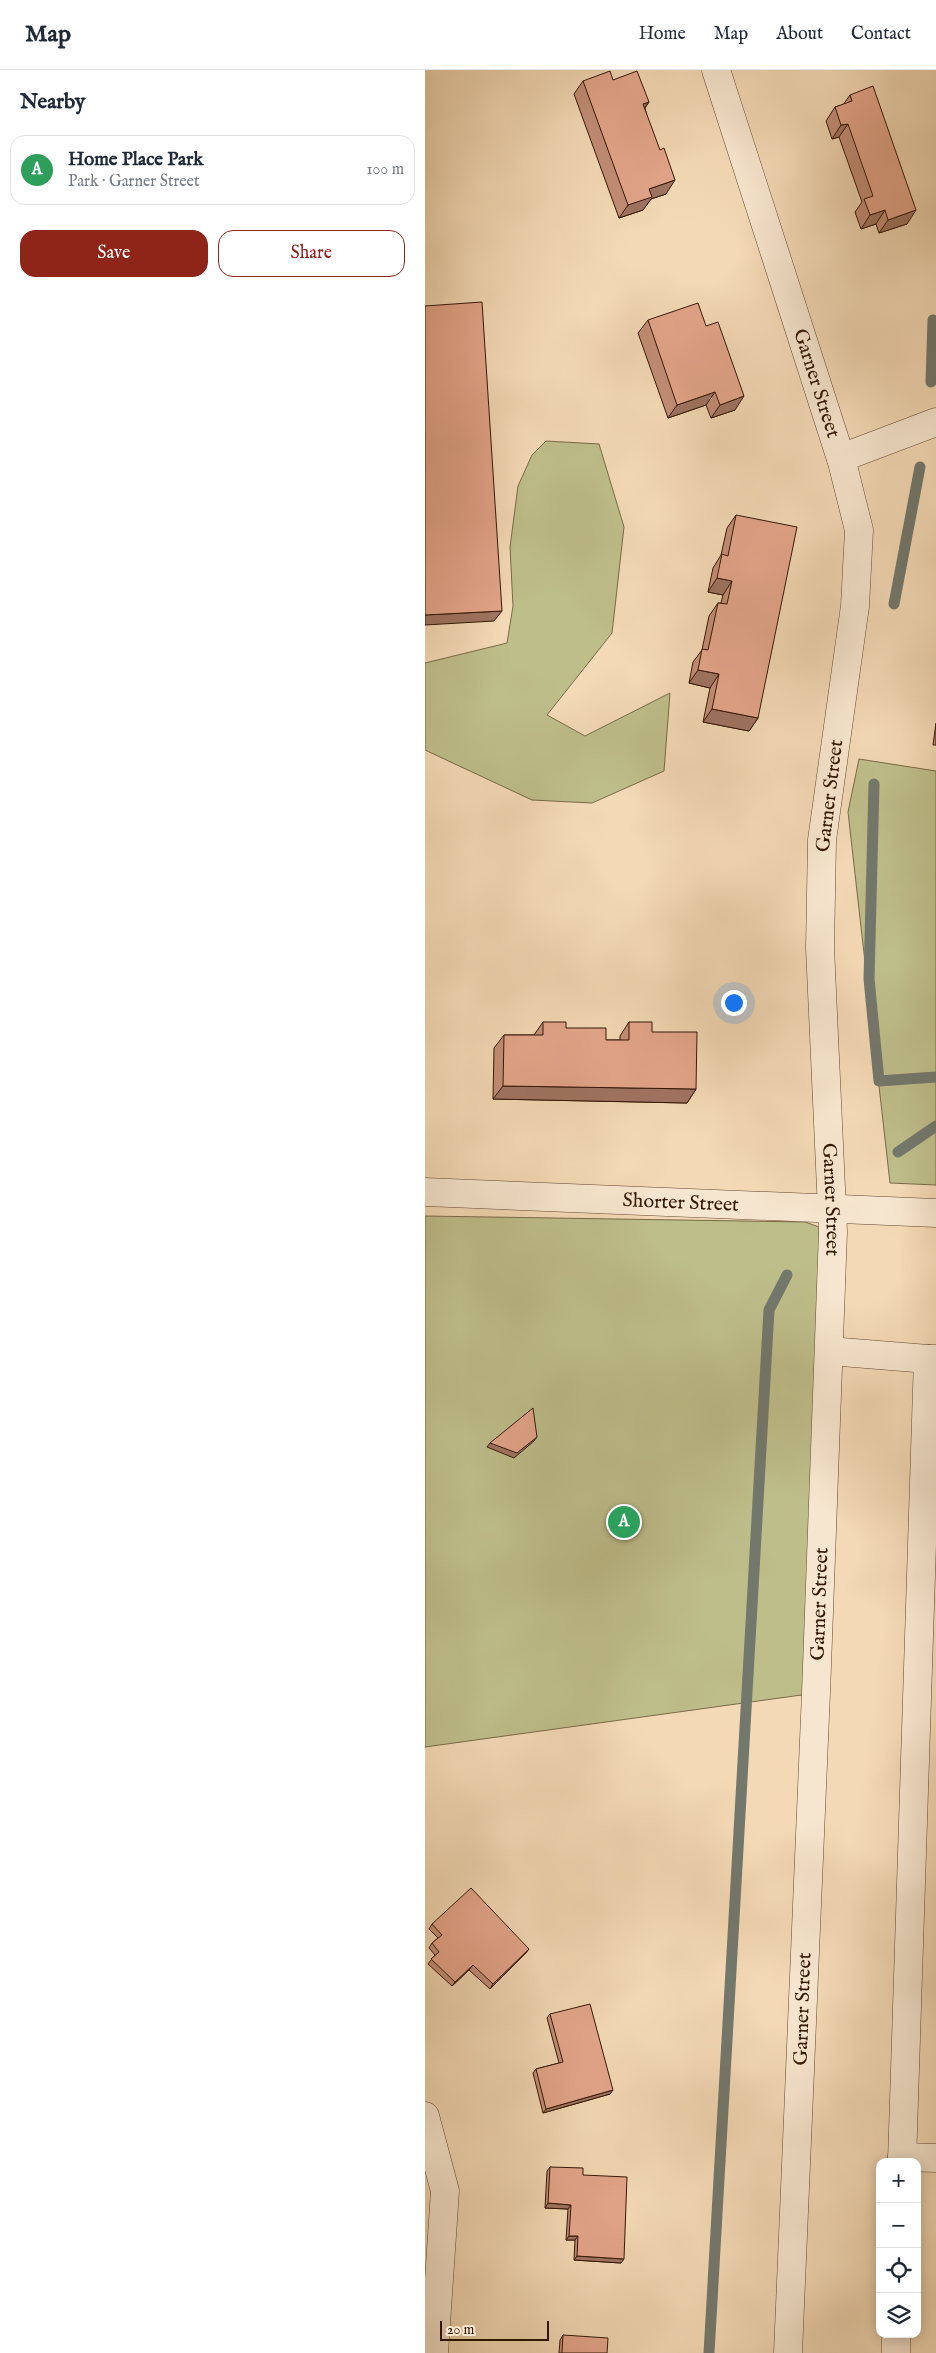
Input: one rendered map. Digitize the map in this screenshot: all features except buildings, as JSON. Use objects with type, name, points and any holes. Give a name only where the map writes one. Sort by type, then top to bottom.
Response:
[{"type":"street","name":"Garner Street","points":[[716,70],[841,458],[859,530],[855,606],[822,840],[820,948],[833,1232],[788,2353]]},
{"type":"street","points":[[841,458],[936,422]]},
{"type":"street","name":"Shorter Street","points":[[425,1192],[936,1213]]},
{"type":"street","points":[[829,1351],[932,1359],[902,2158]]},
{"type":"street","points":[[425,2116],[445,2191],[433,2353]]},
{"type":"street","points":[[921,2158],[936,2158]]},
{"type":"street","points":[[896,2338],[896,2353]]},
{"type":"green space","points":[[546,441],[599,444],[624,527],[612,633],[547,715],[585,736],[670,693],[664,771],[592,803],[532,800],[425,750],[425,663],[507,643],[513,606],[510,547],[518,486],[532,455]]},
{"type":"green space","points":[[859,759],[936,771],[936,1185],[890,1183],[848,812]]},
{"type":"green space","points":[[425,1216],[805,1222],[833,1232],[816,1693],[425,1747]]},
{"type":"waterway","points":[[931,382],[933,320]]},
{"type":"waterway","points":[[894,604],[920,467]]},
{"type":"waterway","points":[[874,784],[869,979],[879,1081],[936,1077]]},
{"type":"waterway","points":[[898,1152],[936,1126]]},
{"type":"waterway","points":[[709,2353],[769,1310],[787,1275]]},
{"type":"place","name":"Home Place Park","points":[[624,1522]]}]
